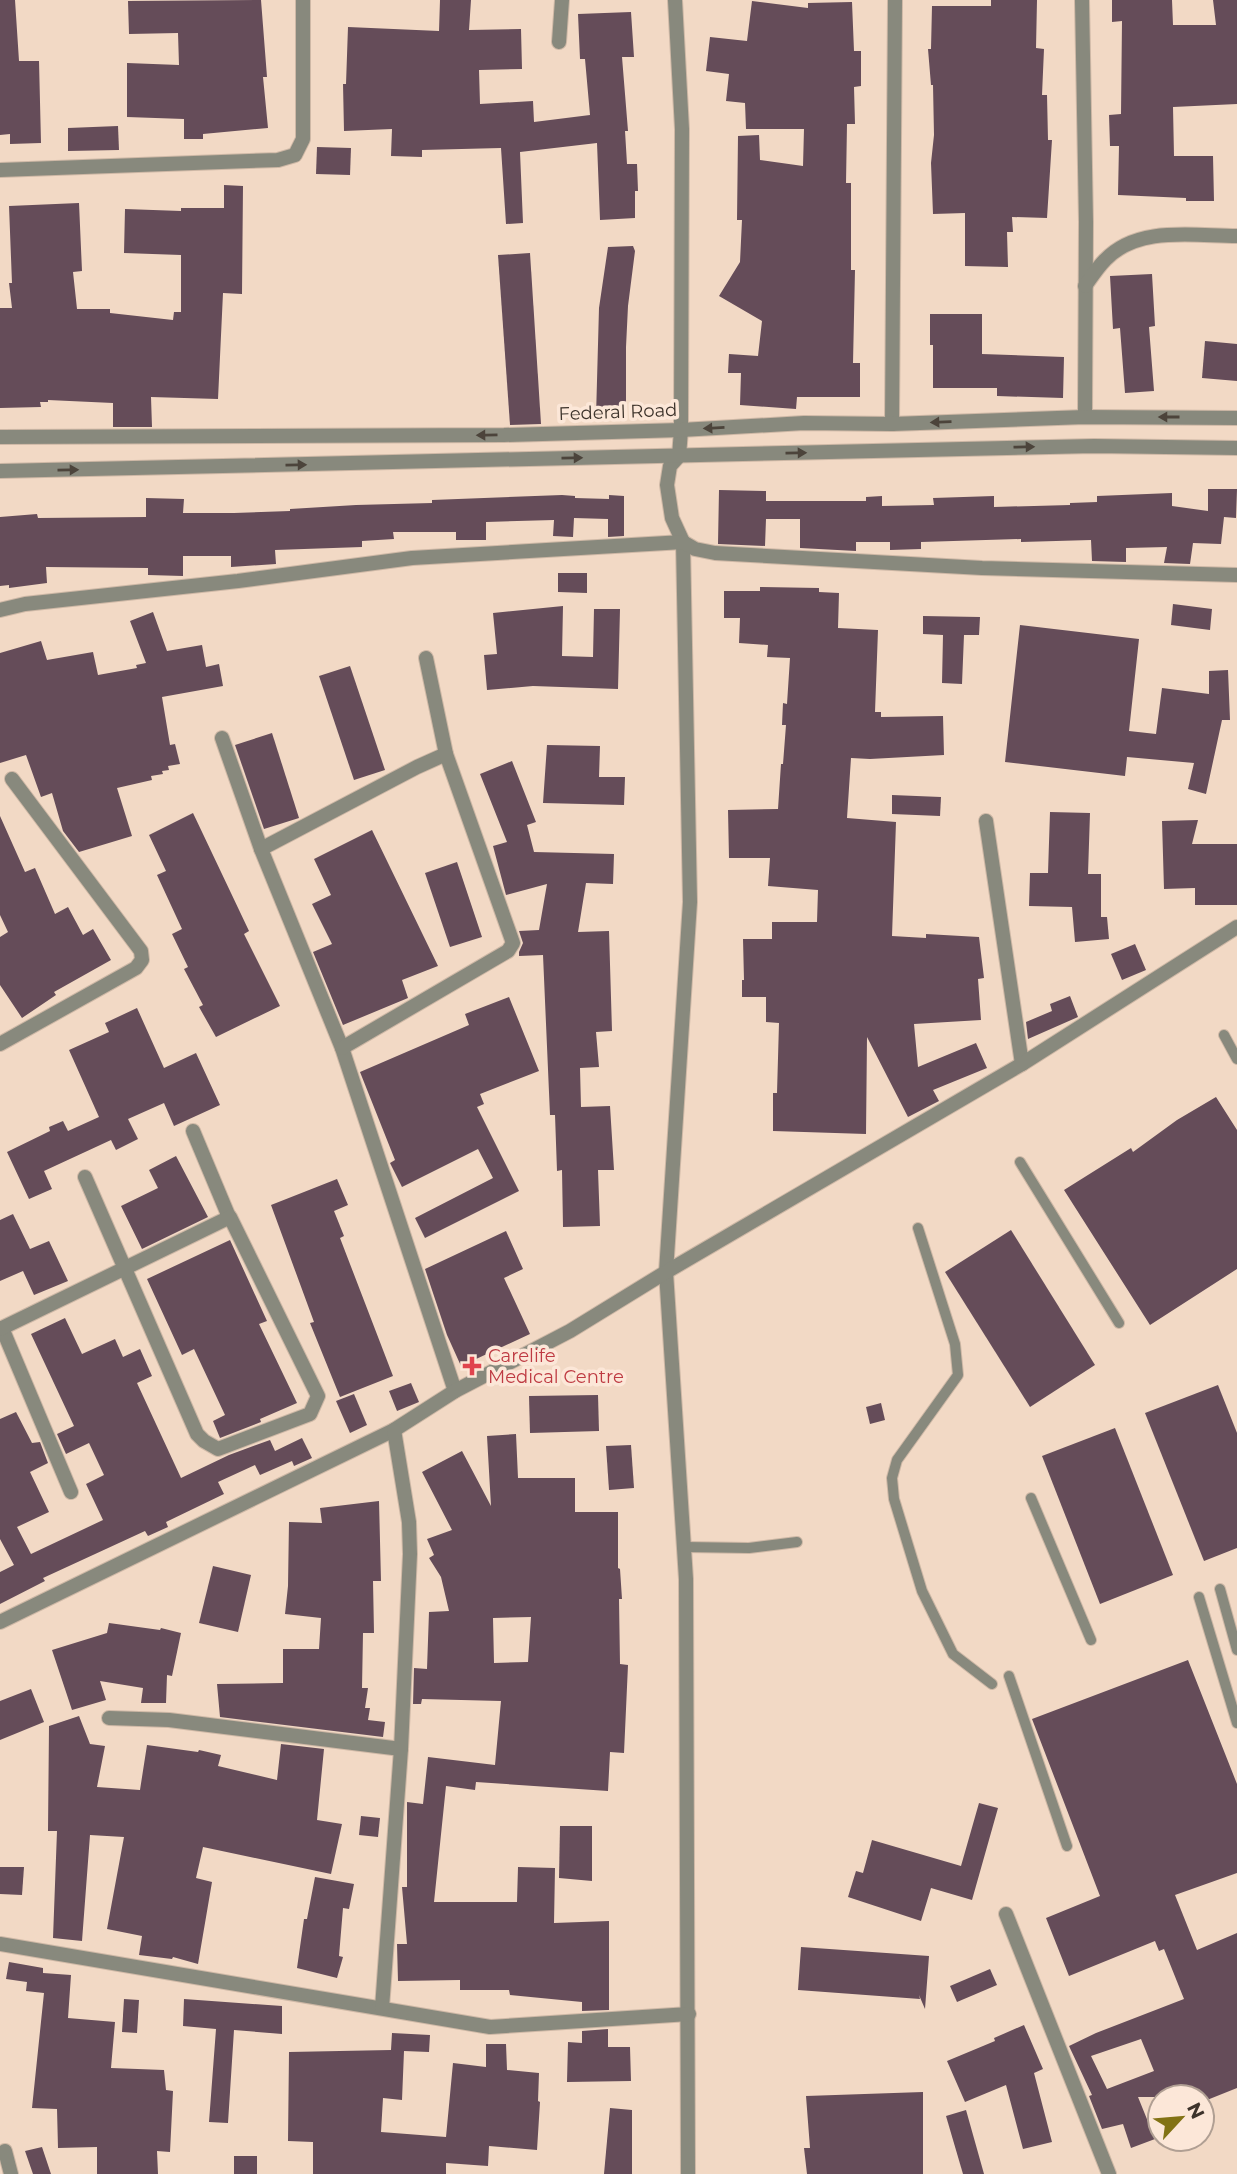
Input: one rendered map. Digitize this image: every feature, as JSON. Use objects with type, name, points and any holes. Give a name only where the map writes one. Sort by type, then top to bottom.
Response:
[{"type":"street","points":[[0,170],[278,160],[295,155],[303,139],[303,0]]},
{"type":"street","points":[[559,42],[562,0]]},
{"type":"street","points":[[675,0],[682,129],[681,430],[679,456],[670,466],[667,485],[672,518],[683,542],[690,902],[666,1272],[685,1547],[688,2174]]},
{"type":"street","points":[[892,424],[895,0]]},
{"type":"street","points":[[1082,0],[1085,417]]},
{"type":"street","points":[[1085,286],[1106,258],[1131,241],[1154,236],[1237,236]]},
{"type":"street","name":"Federal Road","points":[[0,437],[386,436],[1085,417],[1237,418]]},
{"type":"street","points":[[0,471],[1094,446],[1237,448]]},
{"type":"street","points":[[0,610],[25,604],[239,581],[412,558],[683,542],[695,549],[715,553],[982,568],[1237,575]]},
{"type":"street","points":[[342,1048],[508,951],[513,943],[446,754],[426,659]]},
{"type":"street","points":[[222,738],[261,849],[342,1048],[455,1391]]},
{"type":"street","points":[[261,849],[446,754]]},
{"type":"street","points":[[0,1044],[136,968],[142,960],[141,951],[12,779]]},
{"type":"street","points":[[986,821],[1022,1064]]},
{"type":"street","points":[[0,1622],[394,1430],[455,1391],[570,1331],[1022,1064],[1237,927]]},
{"type":"street","points":[[85,1177],[197,1434],[218,1449],[310,1414],[318,1396],[229,1217],[193,1131]]},
{"type":"street","points":[[71,1492],[1,1329],[229,1217]]},
{"type":"street","points":[[382,2008],[401,1749],[410,1554],[409,1522],[394,1430]]},
{"type":"street","points":[[109,1718],[169,1720],[401,1749]]},
{"type":"street","points":[[1006,1914],[1109,2174]]},
{"type":"street","points":[[0,1944],[490,2027],[689,2014]]},
{"type":"street","points":[[5,2151],[11,2174]]},
{"type":"lane","points":[[1224,1035],[1237,1059]]},
{"type":"lane","points":[[1020,1162],[1119,1323]]},
{"type":"lane","points":[[918,1228],[955,1344],[958,1375],[897,1460],[892,1478],[894,1499],[922,1591],[953,1654],[992,1684]]},
{"type":"lane","points":[[1031,1497],[1091,1640]]},
{"type":"lane","points":[[685,1547],[749,1548],[797,1542]]},
{"type":"lane","points":[[1220,1589],[1237,1650]]},
{"type":"lane","points":[[1199,1597],[1237,1723]]},
{"type":"lane","points":[[1009,1676],[1066,1846]]},
{"type":"building","points":[[0,0],[15,0],[19,61],[39,61],[41,143],[10,144],[10,134],[0,135]]},
{"type":"building","points":[[261,0],[267,77],[263,77],[268,128],[203,134],[203,139],[184,139],[184,119],[127,117],[127,63],[179,65],[178,33],[129,34],[128,1]]},
{"type":"building","points":[[440,0],[471,0],[469,30],[521,29],[522,69],[479,70],[480,104],[533,101],[534,122],[590,115],[585,59],[580,59],[578,14],[631,12],[634,57],[622,57],[628,131],[625,131],[627,164],[637,164],[635,218],[600,220],[597,143],[520,152],[523,223],[506,224],[501,148],[422,150],[422,157],[391,156],[392,129],[344,131],[343,84],[346,84],[348,27],[439,31]]},
{"type":"building","points":[[991,0],[1037,0],[1036,48],[1044,49],[1042,95],[1047,95],[1048,140],[1052,140],[1047,218],[1012,217],[1013,232],[1007,232],[1008,267],[965,266],[965,213],[933,214],[933,85],[928,49],[931,49],[932,6],[991,6]]},
{"type":"building","points":[[1112,0],[1172,0],[1173,25],[1216,25],[1213,0],[1237,0],[1237,104],[1173,107],[1174,156],[1213,156],[1214,201],[1118,195],[1119,146],[1110,146],[1109,115],[1121,114],[1122,21],[1112,22]]},
{"type":"building","points":[[752,1],[808,8],[808,3],[852,2],[854,51],[861,51],[861,86],[854,87],[855,124],[847,124],[846,183],[851,183],[851,270],[855,270],[853,363],[860,363],[860,397],[797,397],[796,409],[740,405],[741,373],[728,373],[729,354],[758,356],[762,321],[719,296],[740,262],[742,220],[737,220],[738,136],[759,135],[760,160],[803,166],[804,129],[746,129],[745,103],[726,101],[729,74],[706,71],[710,37],[747,41]]},
{"type":"building","points":[[118,126],[119,150],[68,151],[68,128]]},
{"type":"building","points":[[317,147],[351,148],[350,175],[316,174]]},
{"type":"building","points":[[224,185],[243,186],[242,294],[223,293],[218,399],[151,397],[152,427],[113,427],[113,403],[48,400],[40,402],[41,407],[0,408],[0,308],[12,308],[9,283],[12,283],[9,206],[79,203],[82,271],[73,272],[77,309],[110,309],[110,313],[173,320],[174,312],[181,312],[181,255],[124,253],[125,209],[181,211],[181,208],[224,208]]},
{"type":"building","points":[[633,246],[635,251],[626,347],[626,418],[596,417],[599,308],[608,247]]},
{"type":"building","points":[[530,253],[541,424],[510,425],[498,255]]},
{"type":"building","points":[[1152,274],[1155,326],[1149,327],[1154,391],[1125,393],[1120,328],[1113,329],[1110,276]]},
{"type":"building","points":[[930,314],[982,314],[982,354],[1064,357],[1063,398],[997,396],[997,388],[933,388]]},
{"type":"building","points":[[1205,341],[1237,344],[1237,381],[1202,378]]},
{"type":"building","points":[[1208,489],[1237,489],[1236,518],[1224,517],[1221,544],[1193,543],[1190,564],[1164,563],[1167,547],[1126,548],[1126,562],[1092,561],[1091,540],[921,542],[921,549],[890,550],[890,542],[856,542],[856,551],[800,548],[800,519],[766,519],[765,546],[718,544],[719,490],[766,491],[766,501],[866,501],[866,497],[882,496],[882,506],[934,505],[933,498],[994,496],[994,507],[1070,505],[1097,502],[1097,496],[1172,493],[1172,506],[1208,511]]},
{"type":"building","points":[[562,495],[609,499],[609,495],[624,496],[624,536],[608,537],[608,519],[574,518],[573,537],[553,536],[554,520],[486,522],[486,540],[456,540],[456,532],[393,532],[394,539],[362,541],[362,547],[275,550],[276,564],[231,567],[231,556],[183,556],[183,576],[148,575],[148,568],[46,567],[47,583],[9,588],[9,585],[0,586],[0,517],[37,514],[38,518],[146,517],[146,498],[184,499],[183,513],[234,513],[432,503],[432,500]]},
{"type":"building","points":[[558,573],[587,573],[587,593],[558,592]]},
{"type":"building","points":[[760,587],[819,588],[819,592],[839,593],[838,628],[878,630],[875,712],[881,712],[881,717],[943,716],[944,755],[851,758],[847,818],[896,822],[892,936],[926,938],[926,934],[979,937],[984,978],[978,979],[981,1020],[914,1024],[918,1067],[976,1043],[987,1068],[933,1090],[939,1101],[908,1117],[867,1037],[866,1134],[773,1131],[773,1093],[777,1093],[779,1023],[766,1022],[766,997],[742,997],[743,939],[772,939],[772,922],[817,922],[818,890],[768,886],[770,858],[729,858],[728,810],[778,809],[786,725],[782,725],[783,703],[787,704],[790,658],[767,657],[768,645],[739,643],[740,618],[724,618],[724,591],[760,591]]},
{"type":"building","points":[[1173,604],[1212,609],[1210,630],[1171,625]]},
{"type":"building","points":[[563,606],[562,656],[593,657],[594,609],[620,609],[618,689],[533,686],[487,690],[484,655],[497,654],[493,613]]},
{"type":"building","points":[[153,612],[167,651],[202,645],[206,667],[219,664],[223,686],[162,697],[170,745],[175,744],[180,764],[168,766],[169,770],[162,771],[163,774],[151,776],[152,780],[117,788],[132,836],[79,852],[63,831],[52,793],[41,797],[26,755],[0,763],[0,653],[41,641],[47,660],[93,652],[98,675],[137,668],[136,665],[146,663],[130,621]]},
{"type":"building","points":[[923,616],[980,617],[979,635],[964,635],[962,684],[942,683],[943,635],[923,634]]},
{"type":"building","points":[[1020,625],[1139,639],[1129,731],[1156,734],[1162,688],[1209,694],[1209,671],[1228,670],[1230,720],[1222,720],[1206,794],[1188,789],[1194,763],[1127,757],[1125,776],[1005,762]]},
{"type":"building","points":[[350,666],[385,770],[354,780],[319,676]]},
{"type":"building","points":[[272,733],[299,818],[264,829],[235,745]]},
{"type":"building","points":[[547,745],[600,746],[599,777],[625,777],[624,805],[543,803]]},
{"type":"building","points":[[512,761],[536,822],[527,825],[534,852],[614,854],[613,884],[586,883],[578,932],[609,931],[612,1031],[596,1032],[599,1067],[580,1068],[581,1107],[610,1106],[614,1170],[598,1170],[600,1226],[563,1227],[562,1170],[557,1171],[555,1115],[550,1115],[543,955],[519,956],[523,943],[519,931],[539,930],[547,884],[506,895],[493,846],[507,842],[480,774]]},
{"type":"building","points":[[892,795],[941,797],[940,816],[892,814]]},
{"type":"building","points":[[1050,812],[1090,813],[1088,874],[1101,874],[1101,917],[1107,917],[1109,939],[1075,942],[1072,907],[1029,906],[1030,873],[1048,873]]},
{"type":"building","points":[[193,813],[249,931],[244,934],[280,1006],[216,1037],[199,1007],[203,1005],[184,969],[188,967],[172,934],[182,929],[157,875],[166,871],[149,835]]},
{"type":"building","points":[[0,816],[25,872],[35,868],[55,914],[68,907],[83,935],[93,929],[111,960],[54,992],[56,995],[22,1018],[0,985],[0,937],[8,932],[0,915]]},
{"type":"building","points":[[1198,820],[1192,844],[1237,844],[1237,905],[1195,905],[1195,888],[1164,889],[1162,821]]},
{"type":"building","points":[[372,830],[438,966],[402,980],[408,998],[343,1025],[313,952],[332,944],[312,904],[331,895],[314,859]]},
{"type":"building","points":[[457,862],[482,937],[450,947],[425,873]]},
{"type":"building","points":[[1135,944],[1146,970],[1122,980],[1111,954]]},
{"type":"building","points":[[1070,996],[1078,1017],[1028,1039],[1026,1022],[1052,1011],[1050,1004]]},
{"type":"building","points":[[509,997],[539,1071],[480,1094],[484,1104],[477,1107],[519,1191],[425,1238],[415,1218],[493,1178],[478,1149],[402,1187],[390,1163],[395,1160],[360,1072],[469,1025],[465,1014]]},
{"type":"building","points":[[137,1008],[164,1068],[196,1053],[220,1105],[174,1126],[164,1103],[128,1119],[138,1139],[116,1150],[111,1140],[44,1171],[52,1189],[29,1199],[7,1152],[50,1131],[49,1127],[63,1121],[68,1131],[99,1117],[69,1050],[109,1032],[105,1023]]},
{"type":"building","points":[[1216,1097],[1237,1130],[1237,1269],[1150,1325],[1064,1190],[1131,1148],[1133,1152],[1177,1120]]},
{"type":"building","points":[[176,1156],[208,1217],[142,1249],[121,1206],[158,1188],[149,1170]]},
{"type":"building","points":[[337,1179],[348,1205],[334,1211],[344,1236],[340,1238],[393,1376],[340,1397],[310,1323],[314,1322],[271,1205]]},
{"type":"building","points":[[13,1214],[30,1249],[49,1241],[68,1281],[34,1295],[23,1271],[0,1281],[0,1220]]},
{"type":"building","points":[[1011,1230],[1095,1365],[1030,1407],[945,1272]]},
{"type":"building","points":[[506,1231],[523,1269],[504,1278],[530,1334],[461,1366],[447,1335],[425,1269]]},
{"type":"building","points":[[230,1240],[267,1321],[259,1324],[297,1403],[260,1419],[261,1422],[220,1438],[213,1421],[225,1415],[194,1349],[182,1355],[147,1279]]},
{"type":"building","points":[[65,1318],[82,1354],[115,1339],[123,1357],[140,1349],[152,1376],[137,1383],[181,1478],[229,1455],[270,1440],[275,1451],[302,1438],[312,1458],[294,1466],[292,1461],[260,1475],[255,1465],[218,1482],[224,1494],[166,1522],[168,1527],[148,1536],[145,1531],[43,1578],[45,1581],[0,1604],[0,1572],[14,1565],[0,1539],[0,1419],[16,1412],[32,1443],[40,1442],[48,1463],[30,1472],[49,1512],[17,1527],[31,1554],[103,1520],[86,1484],[104,1475],[89,1443],[66,1454],[57,1434],[74,1426],[31,1334]]},
{"type":"building","points":[[411,1383],[419,1402],[397,1411],[389,1391]]},
{"type":"building","points":[[1218,1385],[1237,1433],[1237,1548],[1204,1561],[1145,1413]]},
{"type":"building","points":[[354,1394],[367,1425],[350,1433],[336,1401]]},
{"type":"building","points":[[598,1395],[599,1431],[530,1433],[529,1396]]},
{"type":"building","points":[[881,1403],[885,1420],[870,1424],[866,1407]]},
{"type":"building","points":[[1115,1428],[1173,1575],[1100,1604],[1042,1456]]},
{"type":"building","points":[[516,1434],[518,1478],[575,1478],[575,1512],[618,1512],[618,1568],[622,1599],[619,1599],[620,1664],[628,1665],[624,1753],[610,1752],[608,1791],[476,1782],[475,1790],[446,1786],[434,1902],[517,1902],[518,1867],[555,1868],[554,1923],[609,1921],[609,2010],[582,2011],[582,2002],[510,1995],[509,1990],[460,1990],[460,1980],[398,1981],[397,1944],[407,1944],[402,1887],[407,1887],[407,1802],[423,1804],[428,1757],[495,1765],[501,1701],[422,1699],[421,1704],[413,1704],[414,1668],[427,1669],[429,1612],[449,1611],[441,1577],[429,1558],[434,1555],[427,1539],[452,1530],[422,1472],[462,1451],[491,1506],[487,1436]],"holes":[[[531,1617],[528,1662],[494,1663],[493,1618]]]},
{"type":"building","points":[[631,1445],[634,1488],[609,1490],[606,1446]]},
{"type":"building","points":[[379,1501],[381,1581],[373,1581],[374,1633],[363,1633],[362,1688],[368,1688],[365,1708],[370,1708],[368,1720],[385,1722],[383,1737],[220,1717],[217,1684],[283,1683],[283,1649],[319,1649],[321,1618],[285,1614],[289,1522],[322,1523],[320,1508]]},
{"type":"building","points":[[213,1566],[251,1575],[238,1632],[199,1623]]},
{"type":"building","points":[[109,1623],[161,1628],[181,1633],[172,1676],[167,1675],[166,1703],[141,1703],[143,1688],[100,1681],[106,1700],[72,1710],[52,1650],[107,1633]]},
{"type":"building","points":[[1188,1660],[1237,1784],[1237,1873],[1175,1895],[1197,1950],[1237,1933],[1237,2088],[1216,2096],[1216,2083],[1146,2083],[1146,2097],[1138,2097],[1146,2117],[1146,2142],[1131,2148],[1123,2124],[1102,2129],[1089,2096],[1092,2095],[1069,2046],[1184,1999],[1164,1949],[1159,1951],[1155,1941],[1069,1976],[1046,1918],[1100,1896],[1032,1719]],"holes":[[[1141,2039],[1154,2071],[1107,2089],[1091,2056]]]},
{"type":"building","points":[[31,1689],[44,1722],[0,1740],[0,1701]]},
{"type":"building","points":[[79,1716],[90,1744],[105,1746],[97,1787],[140,1790],[147,1745],[221,1755],[218,1766],[277,1780],[281,1744],[324,1749],[317,1820],[342,1824],[331,1874],[203,1847],[196,1878],[212,1882],[198,1964],[173,1957],[139,1955],[142,1936],[107,1929],[124,1837],[90,1835],[82,1941],[53,1938],[57,1831],[48,1831],[49,1726]]},
{"type":"building","points":[[979,1803],[998,1808],[972,1900],[931,1888],[921,1921],[848,1897],[856,1871],[863,1873],[872,1840],[961,1866]]},
{"type":"building","points":[[361,1816],[380,1818],[378,1837],[359,1835]]},
{"type":"building","points":[[560,1826],[592,1826],[592,1881],[559,1878]]},
{"type":"building","points":[[0,1867],[24,1867],[22,1895],[0,1894]]},
{"type":"building","points":[[315,1877],[354,1884],[349,1909],[343,1908],[339,1956],[343,1957],[337,1978],[297,1968],[304,1919],[307,1919]]},
{"type":"building","points":[[801,1947],[929,1956],[925,2009],[919,1995],[920,1999],[798,1990]]},
{"type":"building","points":[[9,1962],[43,1968],[43,1973],[71,1975],[68,2018],[115,2022],[111,2068],[164,2070],[166,2090],[173,2091],[170,2152],[157,2151],[158,2174],[97,2174],[97,2147],[58,2148],[57,2109],[32,2108],[44,1993],[26,1991],[27,1982],[6,1979]]},
{"type":"building","points":[[990,1969],[997,1985],[957,2002],[950,1986]]},
{"type":"building","points":[[124,1999],[139,2000],[137,2033],[122,2032]]},
{"type":"building","points":[[184,1999],[282,2006],[282,2034],[234,2030],[228,2123],[209,2122],[216,2029],[183,2026]]},
{"type":"building","points":[[1024,2025],[1043,2069],[1034,2073],[1052,2142],[1023,2149],[1006,2085],[965,2102],[947,2061],[995,2041],[994,2038]]},
{"type":"building","points":[[608,2029],[608,2047],[630,2047],[631,2081],[567,2082],[568,2042],[582,2043],[582,2031]]},
{"type":"building","points":[[392,2033],[430,2035],[429,2052],[404,2051],[402,2100],[383,2098],[381,2132],[446,2137],[453,2063],[486,2067],[486,2044],[506,2044],[507,2070],[539,2073],[537,2150],[489,2146],[488,2166],[446,2163],[446,2174],[313,2174],[313,2142],[288,2141],[289,2052],[391,2050]]},
{"type":"building","points":[[923,2092],[923,2174],[807,2174],[804,2148],[810,2148],[806,2096]]},
{"type":"building","points":[[610,2108],[632,2110],[632,2174],[604,2174]]},
{"type":"building","points":[[966,2110],[984,2174],[963,2174],[946,2116]]},
{"type":"building","points":[[42,2147],[51,2174],[33,2174],[25,2151]]},
{"type":"building","points":[[234,2156],[257,2156],[257,2174],[234,2174]]},
{"type":"place","name":"Carelife Medical Centre","points":[[472,1366]]}]
